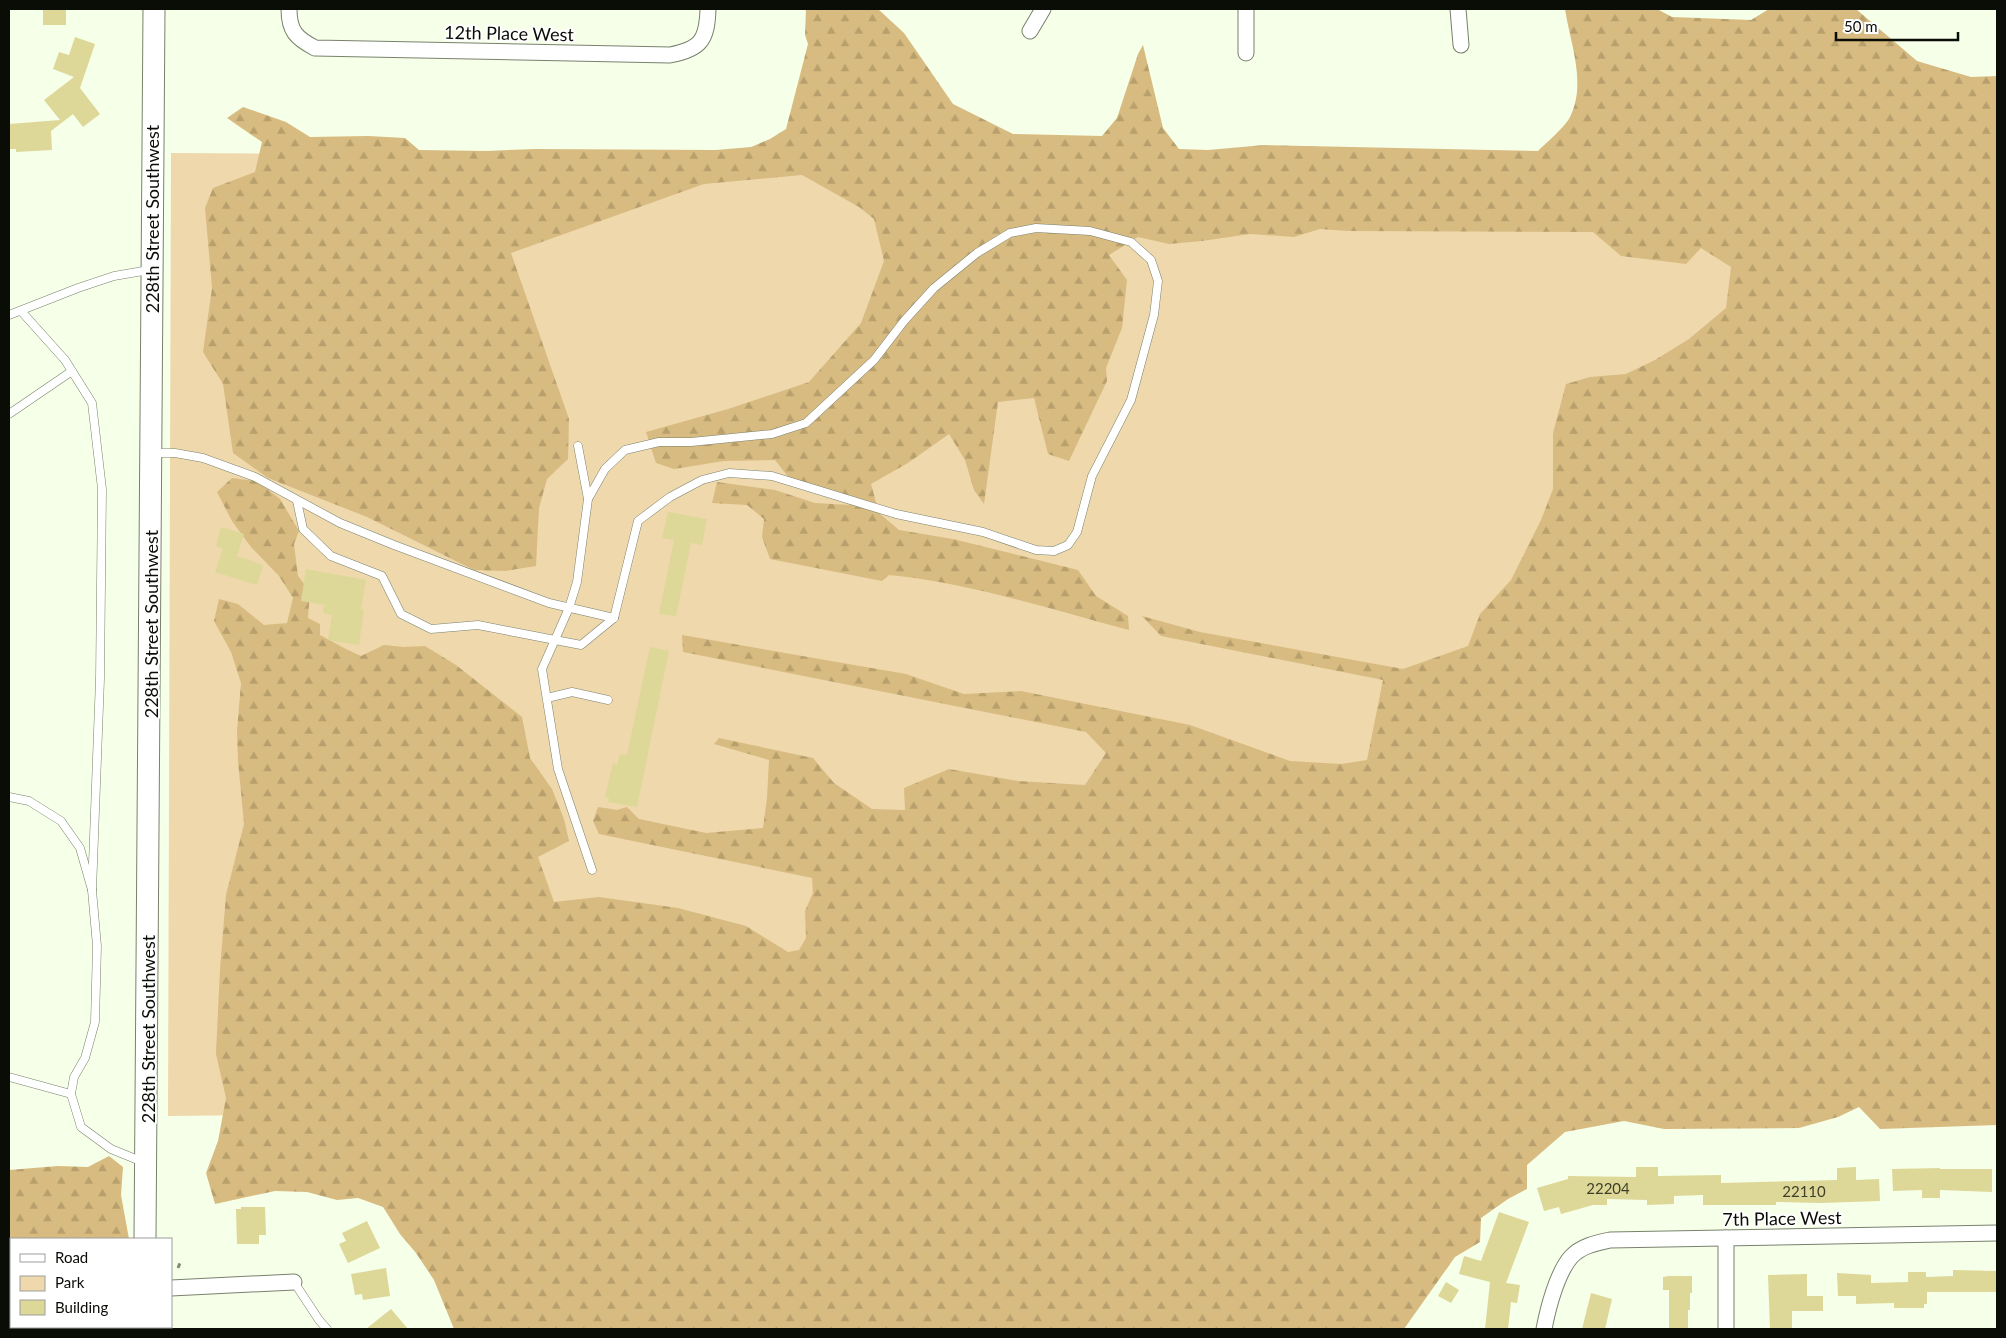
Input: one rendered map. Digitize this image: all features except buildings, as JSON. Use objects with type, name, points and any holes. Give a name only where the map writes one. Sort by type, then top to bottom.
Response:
[{"type":"main road","name":"228th Street Southwest","points":[[145,1238],[154,9]]},
{"type":"street","name":"12th Place West","points":[[290,9],[289,24],[296,35],[300,41],[315,48],[670,55],[687,52],[700,43],[708,24],[708,9]]},
{"type":"street","points":[[1030,31],[1043,9]]},
{"type":"street","points":[[1246,9],[1246,53]]},
{"type":"street","points":[[1458,9],[1461,45]]},
{"type":"street","name":"7th Place West","points":[[1544,1329],[1546,1316],[1559,1279],[1571,1256],[1590,1244],[1610,1240],[1997,1233]]},
{"type":"street","points":[[1726,1238],[1726,1329]]},
{"type":"street","points":[[172,1288],[294,1282]]},
{"type":"lane","points":[[297,501],[303,529],[331,556],[382,576],[402,614],[431,630],[478,625],[581,645],[614,618],[638,521],[670,497],[702,480],[729,473],[772,476],[896,514],[983,532],[1036,550],[1054,552],[1068,545],[1077,532],[1092,476],[1131,400],[1154,315],[1158,281],[1151,260],[1131,242],[1090,231],[1036,228],[1010,234],[977,253],[934,288],[904,321],[874,360],[806,423],[772,434],[691,442],[660,442],[625,450],[605,469],[588,499]]},
{"type":"lane","points":[[9,315],[114,276],[151,270]]},
{"type":"lane","points":[[21,311],[64,360],[92,404],[102,489],[100,679],[92,890],[97,946],[95,1022],[86,1058],[74,1077],[71,1094],[81,1128],[111,1149],[146,1163]]},
{"type":"lane","points":[[9,414],[72,371]]},
{"type":"lane","points":[[578,446],[588,499],[577,582],[569,608],[542,669],[558,769],[592,870]]},
{"type":"lane","points":[[152,453],[175,453],[203,458],[255,478],[340,523],[394,545],[549,602],[614,618]]},
{"type":"lane","points":[[546,698],[572,692],[608,700]]},
{"type":"lane","points":[[9,797],[29,801],[61,821],[80,848],[92,890]]},
{"type":"lane","points":[[9,1077],[71,1094]]},
{"type":"lane","points":[[294,1282],[327,1329]]},
{"type":"path","points":[[178,1268],[180,1263]]},
{"type":"green space","points":[[806,9],[878,9],[904,33],[953,104],[1013,134],[1102,136],[1117,118],[1138,54],[1143,45],[1163,128],[1179,149],[1208,150],[1264,145],[1538,151],[1568,121],[1575,104],[1577,91],[1576,63],[1565,9],[1657,9],[1672,17],[1751,20],[1769,9],[1856,9],[1917,61],[1971,77],[1997,76],[1997,1125],[1880,1129],[1859,1107],[1838,1117],[1799,1128],[1664,1129],[1624,1121],[1565,1132],[1527,1165],[1527,1189],[1508,1199],[1481,1218],[1480,1242],[1455,1257],[1404,1329],[454,1329],[434,1280],[416,1253],[400,1234],[383,1207],[358,1198],[337,1200],[307,1192],[275,1191],[215,1204],[206,1173],[218,1141],[226,1098],[216,1054],[220,969],[226,895],[244,824],[237,731],[241,683],[231,652],[214,621],[219,599],[238,604],[264,625],[287,623],[293,598],[279,576],[251,547],[232,521],[217,492],[232,478],[257,481],[280,499],[299,531],[294,544],[298,576],[310,591],[308,618],[320,624],[320,635],[361,656],[384,645],[404,647],[425,646],[456,665],[522,717],[530,758],[552,789],[564,819],[569,841],[538,857],[554,902],[599,897],[678,908],[746,926],[788,952],[799,950],[806,938],[805,911],[813,893],[812,878],[599,834],[593,821],[598,807],[617,810],[627,807],[639,819],[706,833],[763,828],[769,760],[714,744],[719,738],[813,758],[834,783],[872,809],[905,810],[904,788],[949,769],[1018,781],[1085,785],[1106,753],[1086,732],[683,652],[682,635],[906,674],[964,694],[1021,691],[1190,725],[1290,761],[1341,764],[1367,760],[1383,680],[1161,636],[1142,616],[1200,632],[1403,669],[1468,646],[1480,614],[1511,580],[1541,520],[1553,489],[1553,433],[1566,384],[1590,377],[1626,374],[1655,360],[1689,339],[1726,308],[1731,267],[1701,248],[1686,264],[1621,256],[1593,232],[1348,231],[1320,229],[1294,237],[1250,234],[1169,244],[1138,237],[1109,255],[1127,280],[1122,328],[1106,368],[1107,381],[1069,461],[1048,454],[1034,398],[998,402],[984,504],[974,490],[965,460],[949,434],[908,463],[871,484],[879,513],[899,530],[953,539],[1078,570],[1096,596],[1128,616],[1129,630],[980,590],[950,584],[889,575],[882,581],[770,559],[762,537],[764,519],[747,505],[712,503],[717,482],[775,490],[815,503],[850,505],[826,491],[793,483],[775,460],[724,461],[674,469],[656,463],[646,432],[728,409],[809,382],[861,323],[884,261],[874,219],[859,207],[802,175],[704,184],[511,253],[569,419],[568,459],[547,479],[539,508],[536,566],[505,571],[474,570],[367,517],[268,478],[233,453],[223,384],[203,352],[212,288],[205,208],[213,188],[255,172],[262,142],[227,118],[243,107],[286,122],[310,137],[368,136],[405,138],[419,150],[716,150],[751,147],[770,139],[786,129],[808,44],[805,35]]},
{"type":"green space","points":[[171,153],[1828,163],[1821,1098],[168,1116]]},
{"type":"green space","points":[[109,1156],[123,1167],[121,1195],[129,1238],[10,1238],[10,1328],[123,1329],[9,1329],[9,1170],[58,1166],[88,1167]]}]
